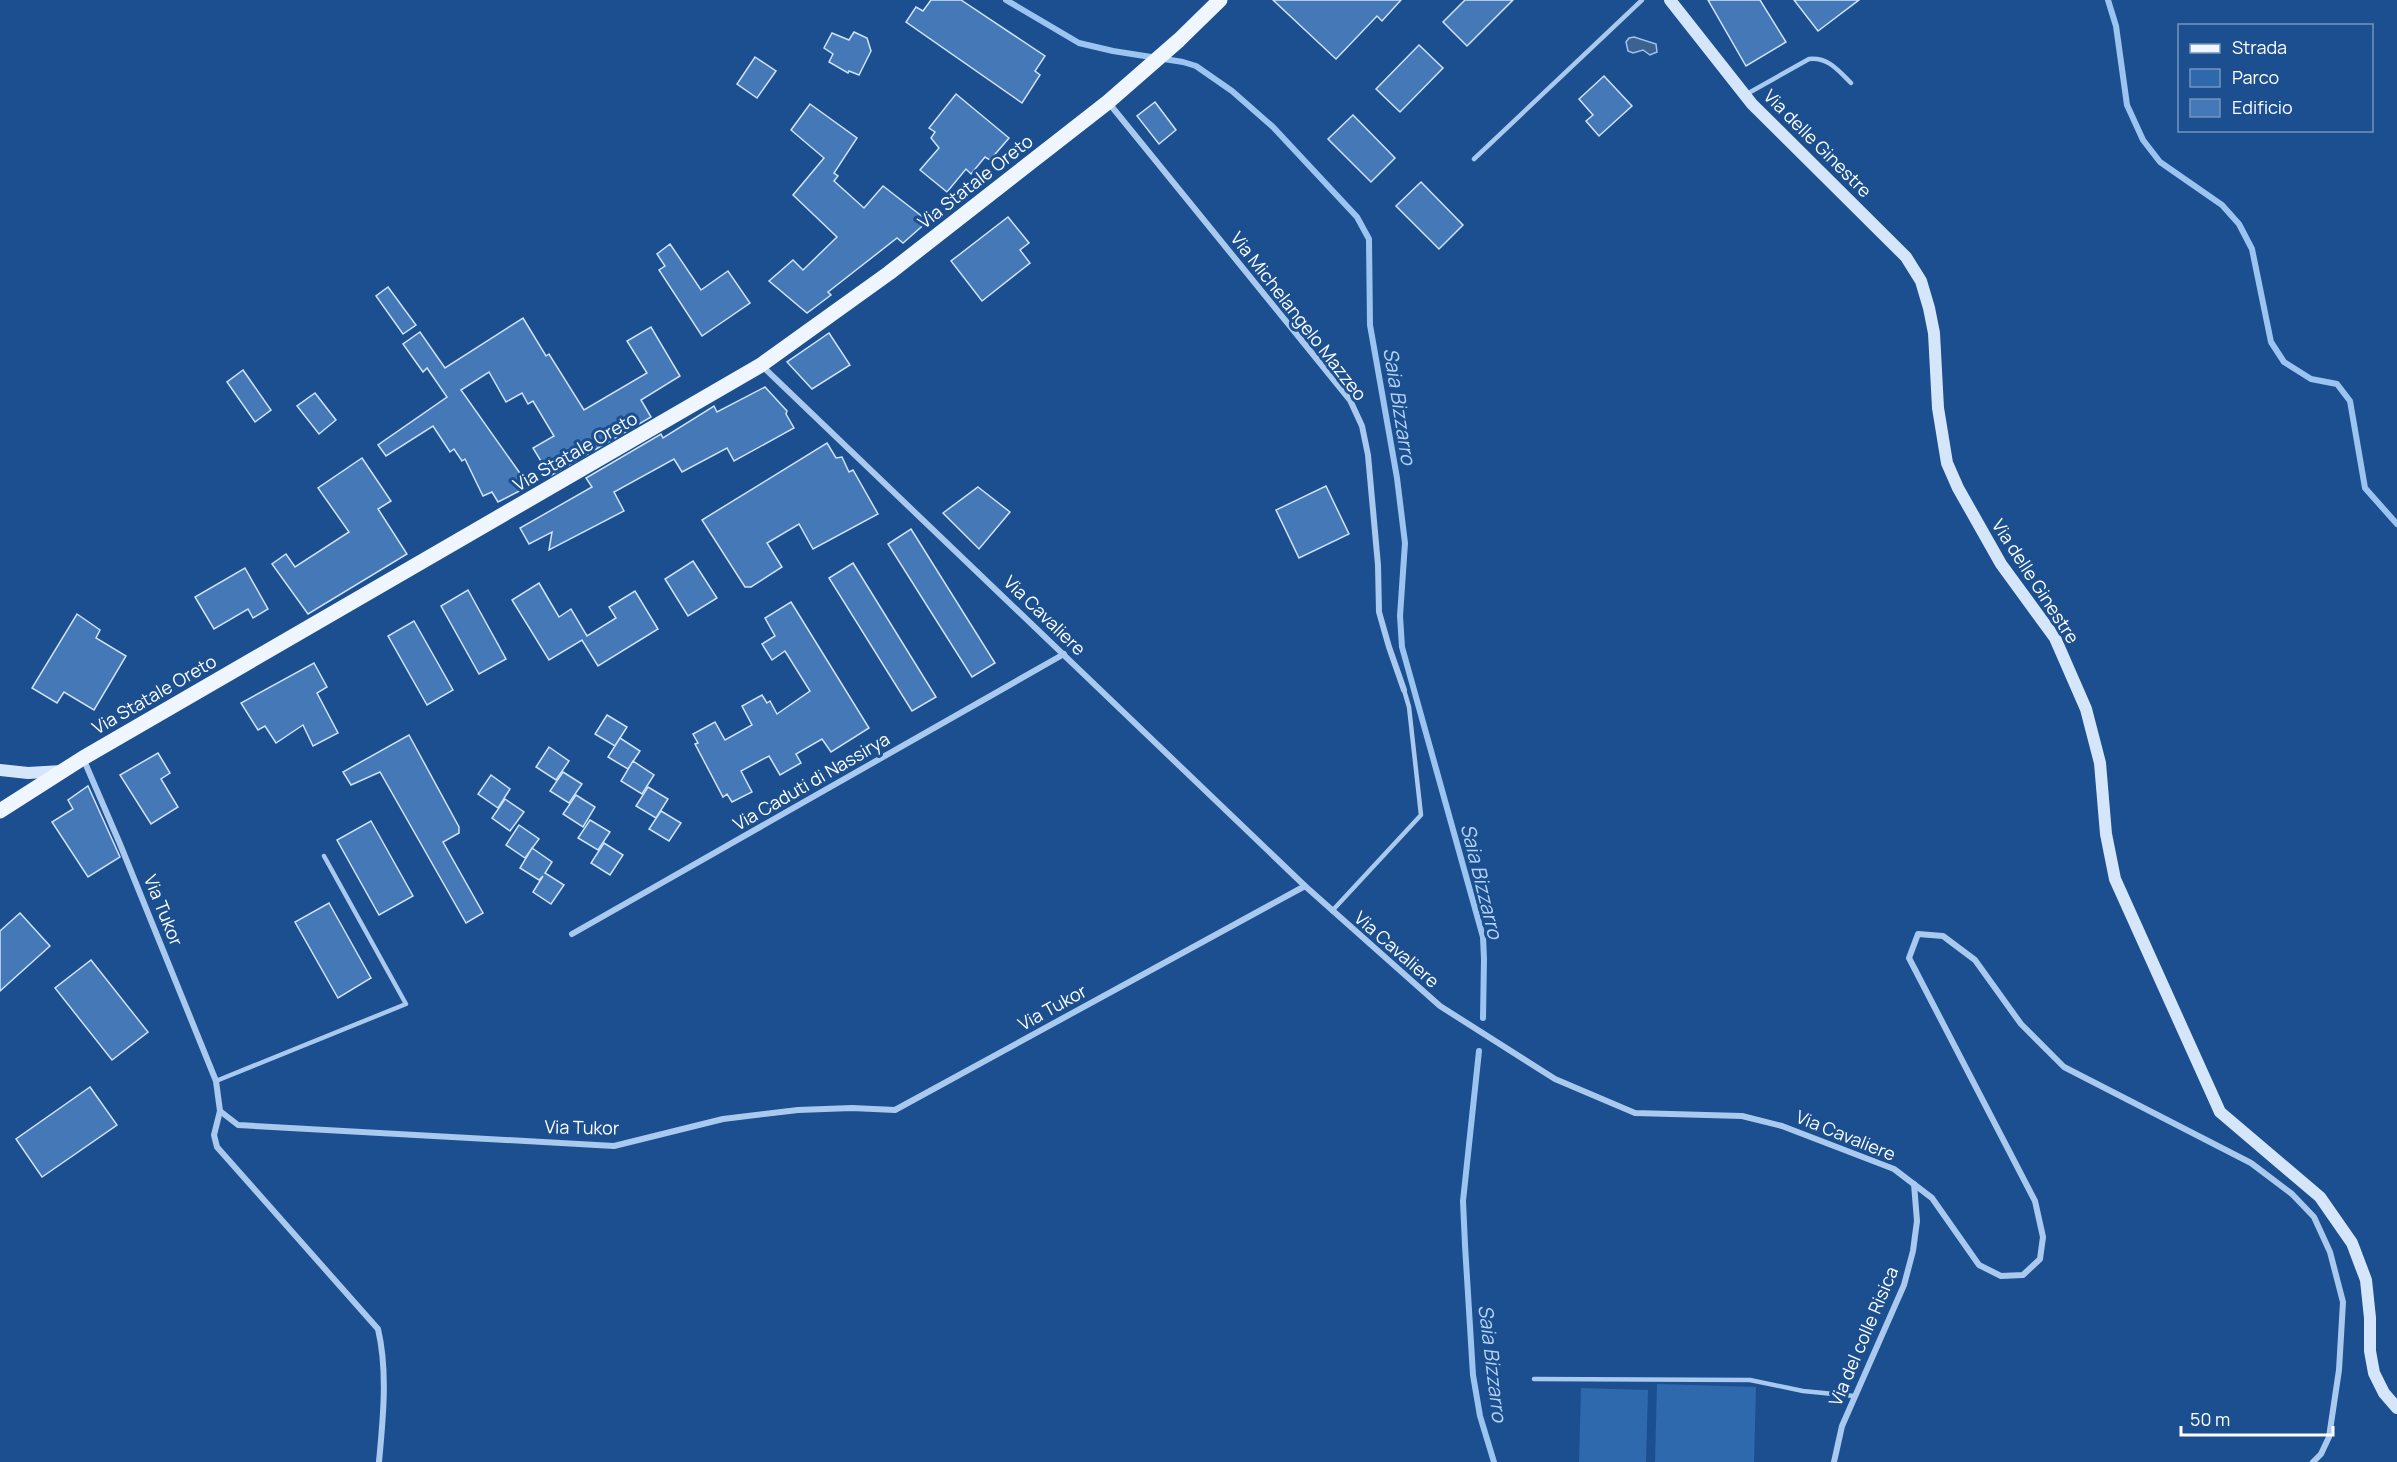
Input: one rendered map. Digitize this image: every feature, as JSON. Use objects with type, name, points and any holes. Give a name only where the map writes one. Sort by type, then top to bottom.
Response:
[{"type":"main road","name":"Via Statale Oreto","points":[[0,811],[83,758],[761,365],[888,273],[1108,102],[1179,40],[1220,0]]},
{"type":"street","name":"Via delle Ginestre","points":[[1670,0],[1745,95],[1906,257],[1921,281],[1934,333],[1938,408],[1947,463],[1958,488],[2001,564],[2055,638],[2086,709],[2100,763],[2106,834],[2115,879],[2220,1112],[2320,1197],[2352,1243],[2366,1280],[2374,1373],[2384,1393],[2397,1408]]},
{"type":"street","name":"Via Michelangelo Mazzeo","points":[[1108,102],[1350,400],[1362,426],[1368,455],[1378,565],[1379,612],[1404,690]]},
{"type":"street","name":"Via Cavaliere","points":[[761,365],[1305,886],[1440,1006],[1555,1079],[1635,1113],[1742,1116],[1782,1126],[1894,1169],[1932,1198],[1979,1265],[2001,1276],[2023,1275],[2040,1259],[2043,1236],[2035,1201],[1909,958],[1918,934],[1943,936],[1975,960],[2021,1024],[2064,1067],[2251,1163],[2292,1194],[2314,1217],[2330,1252],[2343,1302],[2339,1370],[2329,1437],[2321,1454],[2313,1462]]},
{"type":"street","name":"Via Caduti di Nassirya","points":[[572,934],[1064,654]]},
{"type":"street","name":"Via Tukor","points":[[83,758],[216,1081],[220,1112],[238,1125],[614,1146],[723,1119],[798,1110],[852,1108],[896,1110],[1305,886]]},
{"type":"street","points":[[0,770],[28,773],[63,771]]},
{"type":"street","points":[[220,1112],[214,1135],[217,1147],[378,1329],[382,1348],[382,1425],[379,1462]]},
{"type":"street","name":"Via del colle Risica","points":[[1834,1462],[1842,1426],[1907,1274],[1917,1221],[1914,1184]]},
{"type":"lane","points":[[1474,159],[1642,0]]},
{"type":"lane","points":[[1745,95],[1809,59],[1820,58],[1831,63],[1851,83]]},
{"type":"lane","points":[[1332,911],[1421,815],[1409,707],[1404,690]]},
{"type":"lane","points":[[216,1081],[406,1004],[324,856]]},
{"type":"lane","points":[[1534,1379],[1750,1380],[1803,1390],[1854,1396]]},
{"type":"green space","points":[[1657,1384],[1756,1387],[1754,1462],[1655,1462]]},
{"type":"green space","points":[[1581,1388],[1648,1390],[1646,1462],[1579,1462]]},
{"type":"shaded area","points":[[1634,37],[1656,44],[1657,52],[1650,55],[1643,50],[1633,53],[1628,51],[1626,42],[1629,38]]},
{"type":"building","points":[[931,0],[961,0],[1045,56],[1035,71],[1040,75],[1022,103],[906,22],[916,7],[923,11]]},
{"type":"building","points":[[1273,0],[1401,0],[1382,21],[1377,16],[1336,59]]},
{"type":"building","points":[[1465,0],[1513,0],[1467,46],[1443,22]]},
{"type":"building","points":[[1708,0],[1760,0],[1786,42],[1746,66]]},
{"type":"building","points":[[1794,0],[1859,0],[1818,31]]},
{"type":"building","points":[[854,32],[867,38],[871,51],[859,75],[849,71],[848,73],[829,62],[833,54],[824,48],[832,33],[849,40]]},
{"type":"building","points":[[1419,45],[1443,68],[1400,112],[1376,89]]},
{"type":"building","points":[[755,57],[776,71],[757,98],[737,84]]},
{"type":"building","points":[[1604,76],[1632,106],[1599,136],[1586,121],[1593,115],[1579,99]]},
{"type":"building","points":[[956,94],[1009,138],[990,160],[985,157],[971,174],[966,169],[947,192],[920,170],[939,148],[931,138],[935,132],[929,128]]},
{"type":"building","points":[[1155,102],[1176,130],[1159,144],[1137,116]]},
{"type":"building","points":[[810,104],[857,138],[834,173],[838,176],[834,181],[864,208],[883,186],[928,221],[903,243],[897,238],[828,292],[831,295],[807,313],[769,281],[793,260],[803,270],[837,237],[793,195],[824,158],[791,130]]},
{"type":"building","points":[[1353,115],[1395,158],[1371,182],[1328,139]]},
{"type":"building","points":[[1421,182],[1463,225],[1439,249],[1396,206]]},
{"type":"building","points":[[1008,217],[1029,243],[1020,250],[1030,263],[982,301],[951,261]]},
{"type":"building","points":[[670,244],[701,290],[728,271],[750,303],[702,336],[659,270],[665,266],[657,254]]},
{"type":"building","points":[[388,287],[416,325],[403,334],[376,296]]},
{"type":"building","points":[[523,318],[546,356],[549,354],[584,410],[647,373],[627,341],[651,327],[680,376],[641,400],[651,417],[550,476],[533,448],[554,436],[533,401],[528,404],[522,393],[506,402],[489,372],[461,390],[529,486],[498,502],[492,492],[483,496],[465,459],[462,461],[454,449],[450,452],[433,426],[386,456],[378,445],[447,397],[427,368],[423,372],[403,344],[420,332],[445,368]]},
{"type":"building","points":[[829,333],[850,365],[812,389],[787,362]]},
{"type":"building","points":[[243,370],[271,410],[255,422],[227,382]]},
{"type":"building","points":[[765,387],[787,411],[786,414],[794,428],[734,461],[727,448],[682,472],[674,459],[614,492],[624,511],[549,550],[552,532],[529,544],[520,528],[592,487],[586,478],[661,434],[663,438],[714,406],[717,412]]},
{"type":"building","points":[[315,393],[336,420],[319,434],[297,406]]},
{"type":"building","points":[[827,443],[836,458],[842,457],[849,472],[853,470],[878,514],[813,549],[799,524],[767,543],[782,567],[751,587],[745,587],[702,520]]},
{"type":"building","points":[[362,458],[391,501],[378,509],[407,554],[308,614],[272,564],[286,554],[295,567],[349,532],[318,488]]},
{"type":"building","points":[[1326,486],[1349,534],[1299,558],[1276,510]]},
{"type":"building","points":[[978,487],[1010,512],[979,549],[943,513]]},
{"type":"building","points":[[911,529],[995,663],[972,677],[888,544]]},
{"type":"building","points":[[693,561],[717,598],[688,616],[665,579]]},
{"type":"building","points":[[853,563],[936,697],[912,711],[829,578]]},
{"type":"building","points":[[245,568],[268,609],[253,618],[248,609],[214,629],[195,597]]},
{"type":"building","points":[[539,583],[559,617],[571,609],[587,636],[616,618],[609,607],[635,591],[658,629],[598,666],[582,640],[549,660],[512,600]]},
{"type":"building","points":[[468,590],[506,659],[479,674],[441,606]]},
{"type":"building","points":[[791,602],[869,728],[831,752],[822,739],[796,754],[801,763],[780,775],[769,756],[741,771],[752,792],[732,802],[727,794],[723,797],[695,744],[698,743],[693,734],[715,722],[725,740],[752,725],[742,706],[762,695],[767,703],[770,701],[777,714],[810,691],[785,651],[772,660],[762,644],[775,636],[765,618]]},
{"type":"building","points":[[77,614],[100,630],[96,638],[126,656],[94,710],[64,692],[57,703],[32,688]]},
{"type":"building","points":[[414,621],[453,690],[427,705],[388,636]]},
{"type":"building","points":[[314,663],[327,687],[317,693],[338,733],[313,746],[303,725],[276,743],[265,726],[258,730],[241,703]]},
{"type":"building","points":[[607,715],[627,727],[615,746],[595,734]]},
{"type":"building","points":[[409,735],[459,827],[459,833],[443,842],[483,913],[466,923],[380,772],[351,785],[343,772]]},
{"type":"building","points":[[620,738],[640,751],[628,769],[608,757]]},
{"type":"building","points":[[549,747],[569,761],[556,780],[536,767]]},
{"type":"building","points":[[158,753],[170,773],[161,779],[178,807],[151,824],[120,775]]},
{"type":"building","points":[[633,761],[654,775],[642,794],[621,781]]},
{"type":"building","points":[[563,772],[582,784],[569,803],[550,791]]},
{"type":"building","points":[[491,775],[510,789],[498,808],[478,794]]},
{"type":"building","points":[[88,786],[120,857],[88,877],[52,822],[73,809],[68,800]]},
{"type":"building","points":[[648,787],[668,799],[656,818],[636,806]]},
{"type":"building","points":[[576,795],[595,807],[583,827],[563,814]]},
{"type":"building","points":[[505,799],[524,812],[510,831],[492,818]]},
{"type":"building","points":[[661,811],[681,823],[669,841],[649,829]]},
{"type":"building","points":[[590,820],[610,832],[598,850],[578,838]]},
{"type":"building","points":[[371,821],[413,896],[379,915],[337,840]]},
{"type":"building","points":[[519,825],[539,839],[525,858],[506,845]]},
{"type":"building","points":[[604,843],[623,855],[610,875],[591,863]]},
{"type":"building","points":[[532,848],[552,862],[545,873],[564,885],[551,904],[533,892],[543,876],[539,880],[520,868]]},
{"type":"building","points":[[329,903],[371,978],[338,998],[295,922]]},
{"type":"building","points":[[20,913],[50,946],[0,991],[0,931]]},
{"type":"building","points":[[91,960],[148,1032],[112,1060],[55,988]]},
{"type":"building","points":[[90,1087],[117,1125],[42,1177],[16,1139]]},
{"type":"waterway","name":"Saia Bizzarro","points":[[1006,0],[1079,43],[1196,66],[1232,91],[1273,127],[1357,217],[1369,239],[1370,325],[1397,478],[1405,543],[1400,616],[1402,647],[1483,937],[1483,1018]]},
{"type":"waterway","points":[[2108,0],[2116,26],[2127,105],[2143,140],[2160,162],[2222,205],[2239,224],[2252,249],[2271,342],[2284,362],[2311,379],[2337,384],[2350,401],[2365,488],[2397,524]]},
{"type":"waterway","name":"Saia Bizzarro","points":[[1479,1051],[1463,1201],[1473,1375],[1480,1416],[1494,1462]]}]
